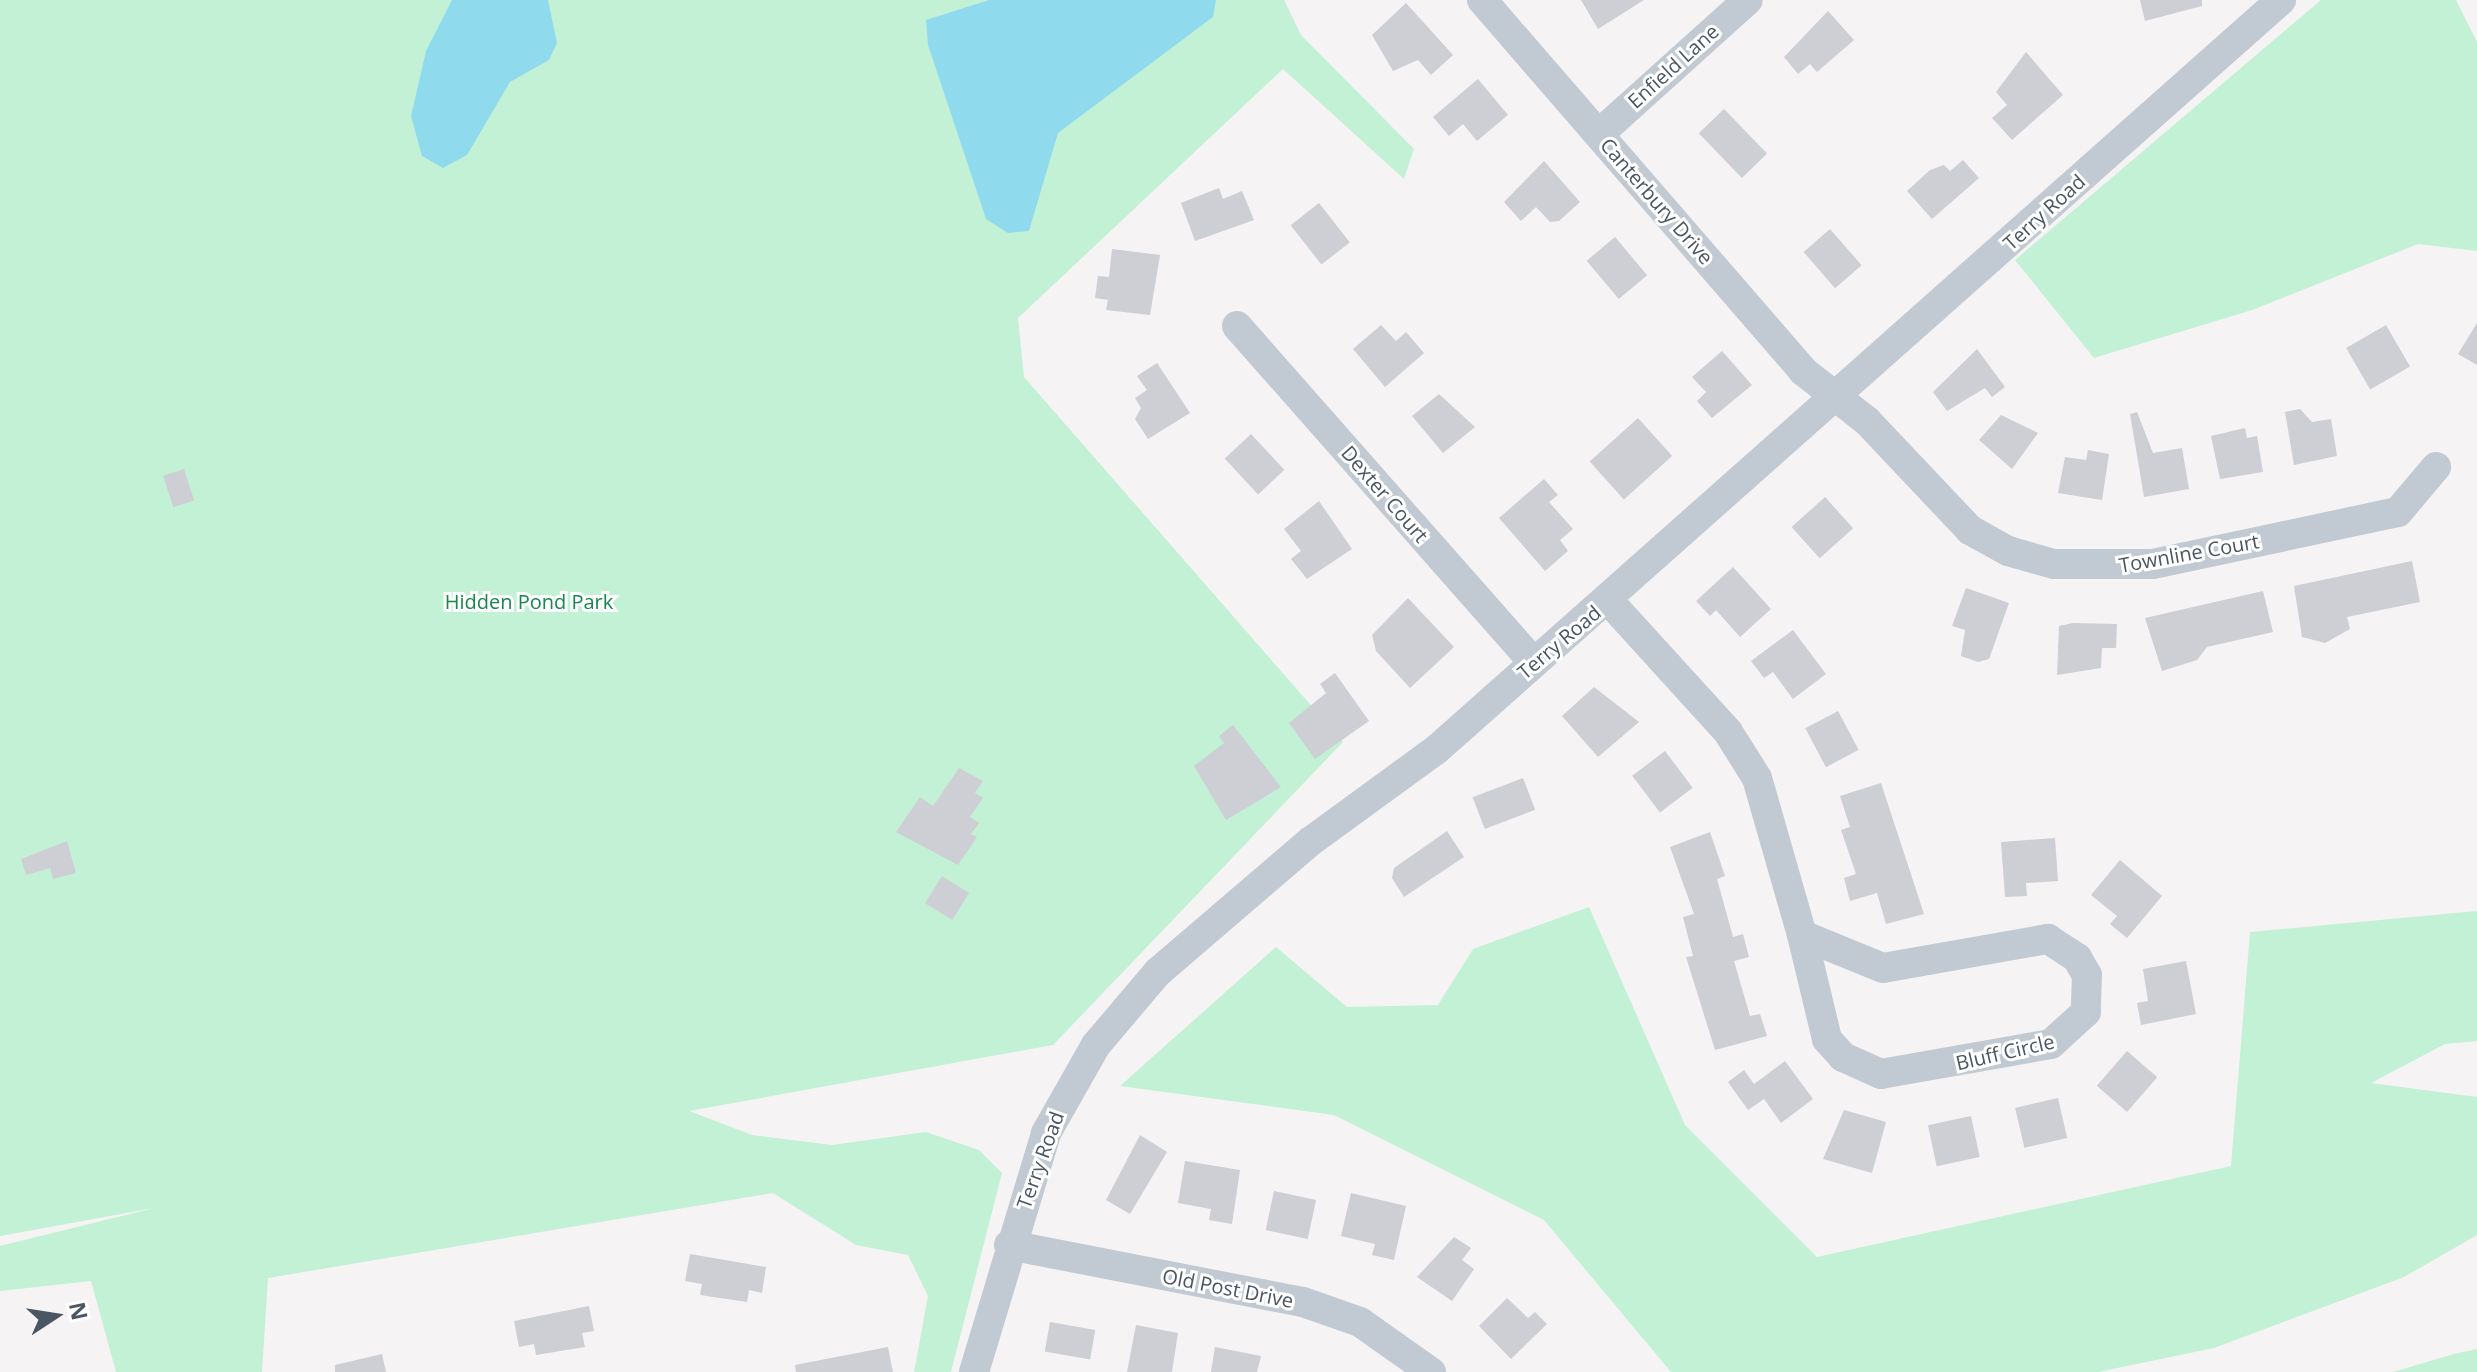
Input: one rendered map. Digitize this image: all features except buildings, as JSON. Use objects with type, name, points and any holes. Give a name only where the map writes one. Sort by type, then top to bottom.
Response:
[{"type":"street","name":"Canterbury Drive","points":[[1482,0],[1803,371],[1837,397]]},
{"type":"street","name":"Enfield Lane","points":[[1599,134],[1748,0]]},
{"type":"street","name":"Terry Road","points":[[974,1372],[1009,1245],[1066,1091],[1158,972],[1608,600],[2273,3]]},
{"type":"street","name":"Dexter Court","points":[[1237,326],[1534,663]]},
{"type":"street","name":"Townline Court","points":[[1837,397],[1970,530],[2054,564],[2153,564],[2398,512],[2436,467]]},
{"type":"street","name":"Bluff Circle","points":[[1608,600],[1728,732],[1757,778],[1802,935],[1827,1039],[1843,1057],[1881,1074],[2051,1044],[2086,1012],[2087,975],[2071,952],[2048,939],[1883,968],[1802,935]]},
{"type":"street","name":"Old Post Drive","points":[[1009,1245],[1303,1302],[1360,1322],[1431,1372]]},
{"type":"green space","name":"Hidden Pond Park","points":[[0,0],[1284,0],[1301,35],[1414,149],[1404,179],[1283,69],[1018,318],[1024,377],[1343,742],[1053,1045],[689,1111],[752,1135],[832,1145],[926,1132],[979,1150],[1002,1173],[951,1372],[914,1372],[928,1296],[908,1255],[856,1245],[773,1193],[268,1278],[262,1372],[116,1372],[91,1281],[0,1291],[0,1246],[154,1208],[0,1236]]},
{"type":"green space","points":[[2321,0],[2456,0],[2477,42],[2477,251],[2418,244],[2252,310],[2094,358],[2015,260]]},
{"type":"green space","points":[[1589,907],[1685,1125],[1817,1257],[2231,1166],[2250,932],[2477,911],[2477,1041],[2445,1044],[2371,1083],[2477,1097],[2477,1235],[2404,1277],[2214,1348],[2098,1372],[1671,1372],[1544,1220],[1334,1115],[1120,1086],[1276,947],[1347,1007],[1438,1005],[1473,949]]},
{"type":"green space","points":[[2477,1349],[2477,1372],[2393,1372],[2454,1354]]},
{"type":"water","points":[[452,0],[548,0],[557,43],[549,60],[510,82],[467,155],[443,168],[422,156],[411,116],[426,51]]},
{"type":"water","points":[[989,0],[1216,0],[1213,17],[1058,133],[1029,231],[1008,233],[986,219],[928,45],[926,20]]}]
